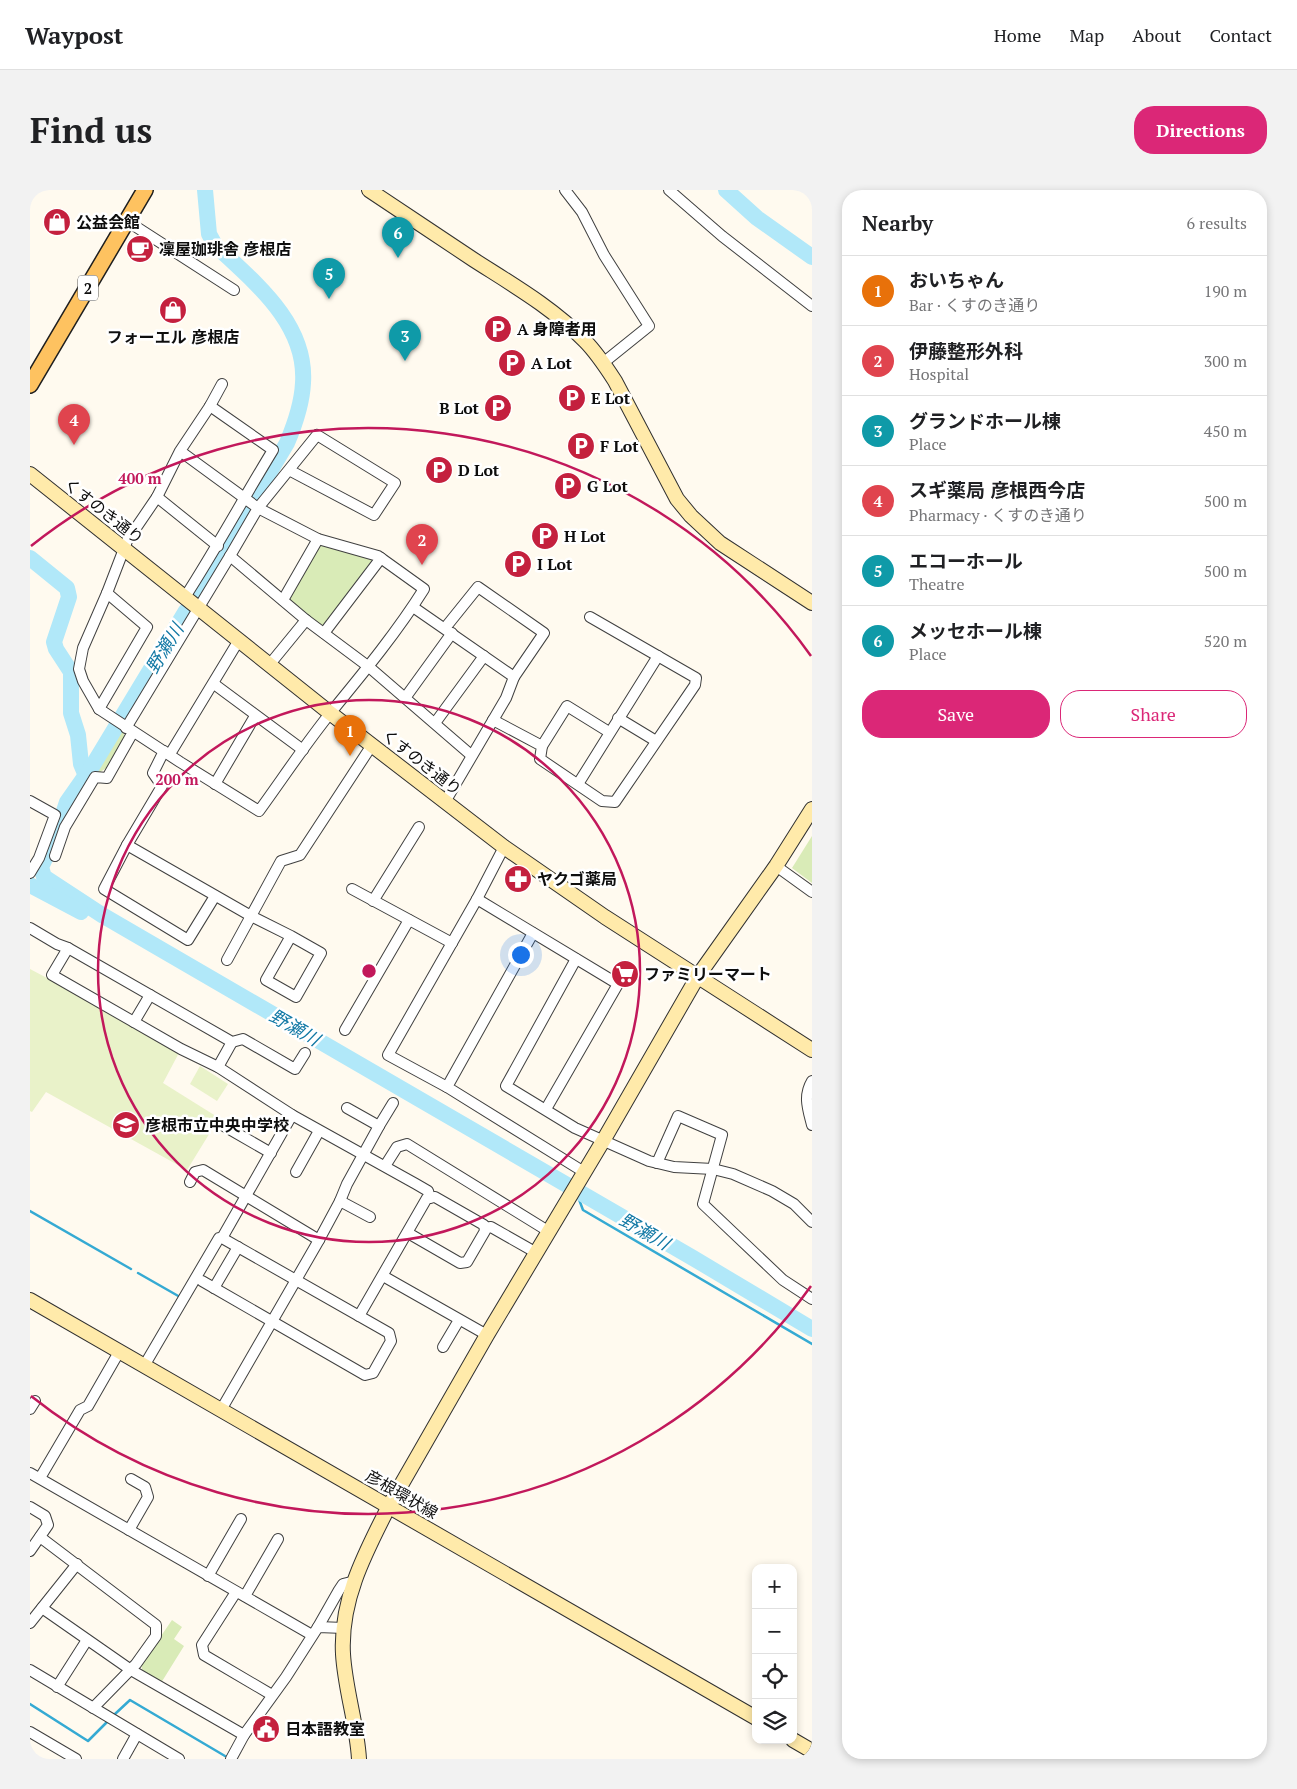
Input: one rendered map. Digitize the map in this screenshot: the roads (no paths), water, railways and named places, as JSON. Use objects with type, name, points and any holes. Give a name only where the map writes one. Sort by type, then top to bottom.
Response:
[{"type":"main road","name":"2","points":[[30,385],[145,190]]},
{"type":"street","points":[[369,190],[514,285],[555,314],[587,343],[615,381],[678,499],[691,516],[720,543],[812,603]]},
{"type":"street","points":[[565,190],[582,212],[604,255],[649,326],[603,363]]},
{"type":"street","points":[[669,190],[722,236],[812,306]]},
{"type":"street","points":[[127,222],[234,290]]},
{"type":"street","points":[[180,452],[251,503],[318,540],[381,558],[424,589],[369,667],[330,713],[259,811],[99,709],[83,681],[79,669],[83,648],[127,541],[157,497],[180,452],[222,384]]},
{"type":"street","points":[[55,856],[65,827],[94,777],[107,778],[124,726],[230,556],[274,450],[210,406]]},
{"type":"street","points":[[185,597],[218,546],[251,503],[288,470],[316,434],[395,483],[374,515],[288,470]]},
{"type":"street","name":"くすのき通り","points":[[30,474],[330,713],[504,847],[605,917],[812,1050]]},
{"type":"street","points":[[157,497],[218,546]]},
{"type":"street","points":[[283,600],[318,540]]},
{"type":"street","points":[[230,556],[306,620],[369,667],[471,755]]},
{"type":"street","points":[[324,633],[381,558]]},
{"type":"street","points":[[405,698],[478,587],[544,633],[514,677],[506,698],[445,802]]},
{"type":"street","points":[[99,709],[147,626],[107,593]]},
{"type":"street","points":[[413,606],[514,677]]},
{"type":"street","points":[[590,617],[696,678],[695,685],[615,802],[602,801],[540,759],[542,746],[567,706],[609,732]]},
{"type":"street","points":[[270,664],[306,620]]},
{"type":"street","points":[[215,896],[188,940],[104,889],[162,786],[153,773],[214,684],[239,640]]},
{"type":"street","points":[[435,723],[484,656]]},
{"type":"street","points":[[578,784],[658,656]]},
{"type":"street","points":[[214,684],[255,716],[304,750]]},
{"type":"street","points":[[215,784],[255,716]]},
{"type":"street","points":[[618,718],[656,741]]},
{"type":"street","points":[[493,720],[542,746]]},
{"type":"street","points":[[227,960],[281,861],[300,855],[372,744]]},
{"type":"street","points":[[30,801],[55,815],[39,858],[30,873]]},
{"type":"street","points":[[359,1759],[344,1661],[344,1628],[350,1592],[389,1506],[535,1252],[603,1141],[698,976],[776,866],[812,809]]},
{"type":"street","points":[[373,901],[420,827]]},
{"type":"street","points":[[128,845],[215,896],[291,936],[321,953],[296,997],[266,980],[291,936]]},
{"type":"street","points":[[504,847],[478,899],[388,1055],[447,1087],[582,1176]]},
{"type":"street","points":[[776,866],[812,892]]},
{"type":"street","points":[[352,889],[452,943]]},
{"type":"street","points":[[478,899],[618,984],[546,1109]]},
{"type":"street","points":[[345,1030],[409,920]]},
{"type":"street","points":[[30,928],[232,1042],[243,1039],[295,1069],[305,1053]]},
{"type":"street","points":[[447,1087],[533,933]]},
{"type":"street","points":[[68,948],[52,975],[181,1049],[218,1067],[319,1131],[428,1191],[430,1198]]},
{"type":"street","points":[[576,959],[506,1086],[575,1128],[657,1163],[674,1167],[713,1169],[733,1174],[772,1191],[794,1204],[812,1222]]},
{"type":"street","points":[[134,1022],[150,995]]},
{"type":"street","points":[[218,1067],[232,1042]]},
{"type":"street","points":[[811,1119],[806,1098],[807,1089],[812,1081]]},
{"type":"street","points":[[221,1410],[319,1240],[347,1184],[393,1104]]},
{"type":"street","points":[[347,1108],[379,1126]]},
{"type":"street","points":[[144,1366],[219,1238],[222,1238],[292,1115]]},
{"type":"street","points":[[657,1163],[678,1116],[722,1135],[703,1204],[783,1280],[812,1299]]},
{"type":"street","points":[[224,1126],[271,1153]]},
{"type":"street","points":[[296,1172],[319,1131]]},
{"type":"street","points":[[385,1166],[397,1147],[407,1144],[548,1231]]},
{"type":"street","points":[[190,1182],[195,1172],[203,1170],[319,1240]]},
{"type":"street","points":[[359,1316],[427,1198],[435,1197],[484,1225],[485,1228]]},
{"type":"street","points":[[340,1201],[370,1217]]},
{"type":"street","points":[[485,1228],[491,1227],[535,1252]]},
{"type":"street","points":[[408,1233],[460,1263],[467,1262],[485,1228]]},
{"type":"street","points":[[202,1281],[365,1375],[373,1373],[391,1341],[389,1334],[222,1238]]},
{"type":"street","points":[[214,1288],[238,1247]]},
{"type":"street","points":[[382,1276],[487,1335]]},
{"type":"street","name":"彦根環状線","points":[[30,1300],[752,1716]]},
{"type":"street","points":[[444,1347],[459,1320]]},
{"type":"street","points":[[40,1478],[80,1410],[88,1406],[119,1352]]},
{"type":"street","points":[[30,1473],[208,1576],[315,1631],[344,1628]]},
{"type":"street","points":[[129,1530],[148,1498],[145,1487],[131,1479]]},
{"type":"street","points":[[30,1507],[45,1516],[48,1525],[30,1552]]},
{"type":"street","points":[[208,1576],[241,1518]]},
{"type":"street","points":[[40,1536],[156,1625],[156,1636],[131,1670],[93,1708]]},
{"type":"street","points":[[272,1695],[204,1654],[202,1644],[241,1594],[278,1539]]},
{"type":"street","points":[[30,1623],[77,1564]]},
{"type":"street","points":[[231,1759],[244,1736],[315,1631],[339,1590],[344,1584],[355,1581]]},
{"type":"street","points":[[42,1608],[131,1670],[244,1736]]},
{"type":"street","points":[[57,1686],[87,1640]]},
{"type":"street","points":[[30,1670],[179,1759]]},
{"type":"street","points":[[30,1732],[64,1756],[76,1759]]},
{"type":"street","points":[[123,1759],[137,1734]]},
{"type":"street","points":[[797,1742],[812,1751]]},
{"type":"waterway","name":"野瀬川","points":[[197,594],[287,443],[298,414],[303,383],[302,361],[296,341],[287,323],[261,289],[215,245],[209,234],[205,190]]},
{"type":"waterway","points":[[726,190],[757,218],[812,257]]},
{"type":"waterway","points":[[30,558],[67,588],[69,597],[54,642],[56,649],[71,672],[71,713],[78,735],[81,764],[86,776]]},
{"type":"waterway","name":"野瀬川","points":[[186,611],[93,765],[67,802],[56,835],[41,867],[44,877],[102,915],[812,1329]]},
{"type":"waterway","points":[[30,885],[81,912]]},
{"type":"waterway","points":[[577,1194],[583,1210],[812,1344]]},
{"type":"waterway","points":[[30,1211],[131,1269]]},
{"type":"waterway","points":[[138,1273],[180,1297]]},
{"type":"waterway","points":[[115,1714],[130,1700],[225,1756]]},
{"type":"waterway","points":[[30,1704],[88,1741],[107,1722]]},
{"type":"place","name":"公益会館","points":[[57,222]]},
{"type":"place","name":"凜屋珈琲舎 彦根店","points":[[140,249]]},
{"type":"place","name":"メッセホール棟","points":[[398,258]]},
{"type":"place","name":"エコーホール","points":[[329,299]]},
{"type":"place","name":"フォーエル 彦根店","points":[[173,310]]},
{"type":"place","name":"A 身障者用","points":[[498,329]]},
{"type":"place","name":"グランドホール棟","points":[[405,361]]},
{"type":"place","name":"A Lot","points":[[512,363]]},
{"type":"place","name":"E Lot","points":[[572,398]]},
{"type":"place","name":"B Lot","points":[[498,408]]},
{"type":"place","name":"スギ薬局 彦根西今店","points":[[74,445]]},
{"type":"place","name":"F Lot","points":[[581,446]]},
{"type":"place","name":"D Lot","points":[[439,470]]},
{"type":"place","name":"G Lot","points":[[568,486]]},
{"type":"place","name":"H Lot","points":[[545,536]]},
{"type":"place","name":"I Lot","points":[[518,564]]},
{"type":"place","name":"伊藤整形外科","points":[[422,565]]},
{"type":"place","name":"おいちゃん","points":[[350,756]]},
{"type":"place","name":"ヤクゴ薬局","points":[[518,879]]},
{"type":"place","name":"ファミリーマート","points":[[625,974]]},
{"type":"place","name":"彦根市立中央中学校","points":[[126,1125]]},
{"type":"place","name":"日本語教室","points":[[266,1729]]}]
